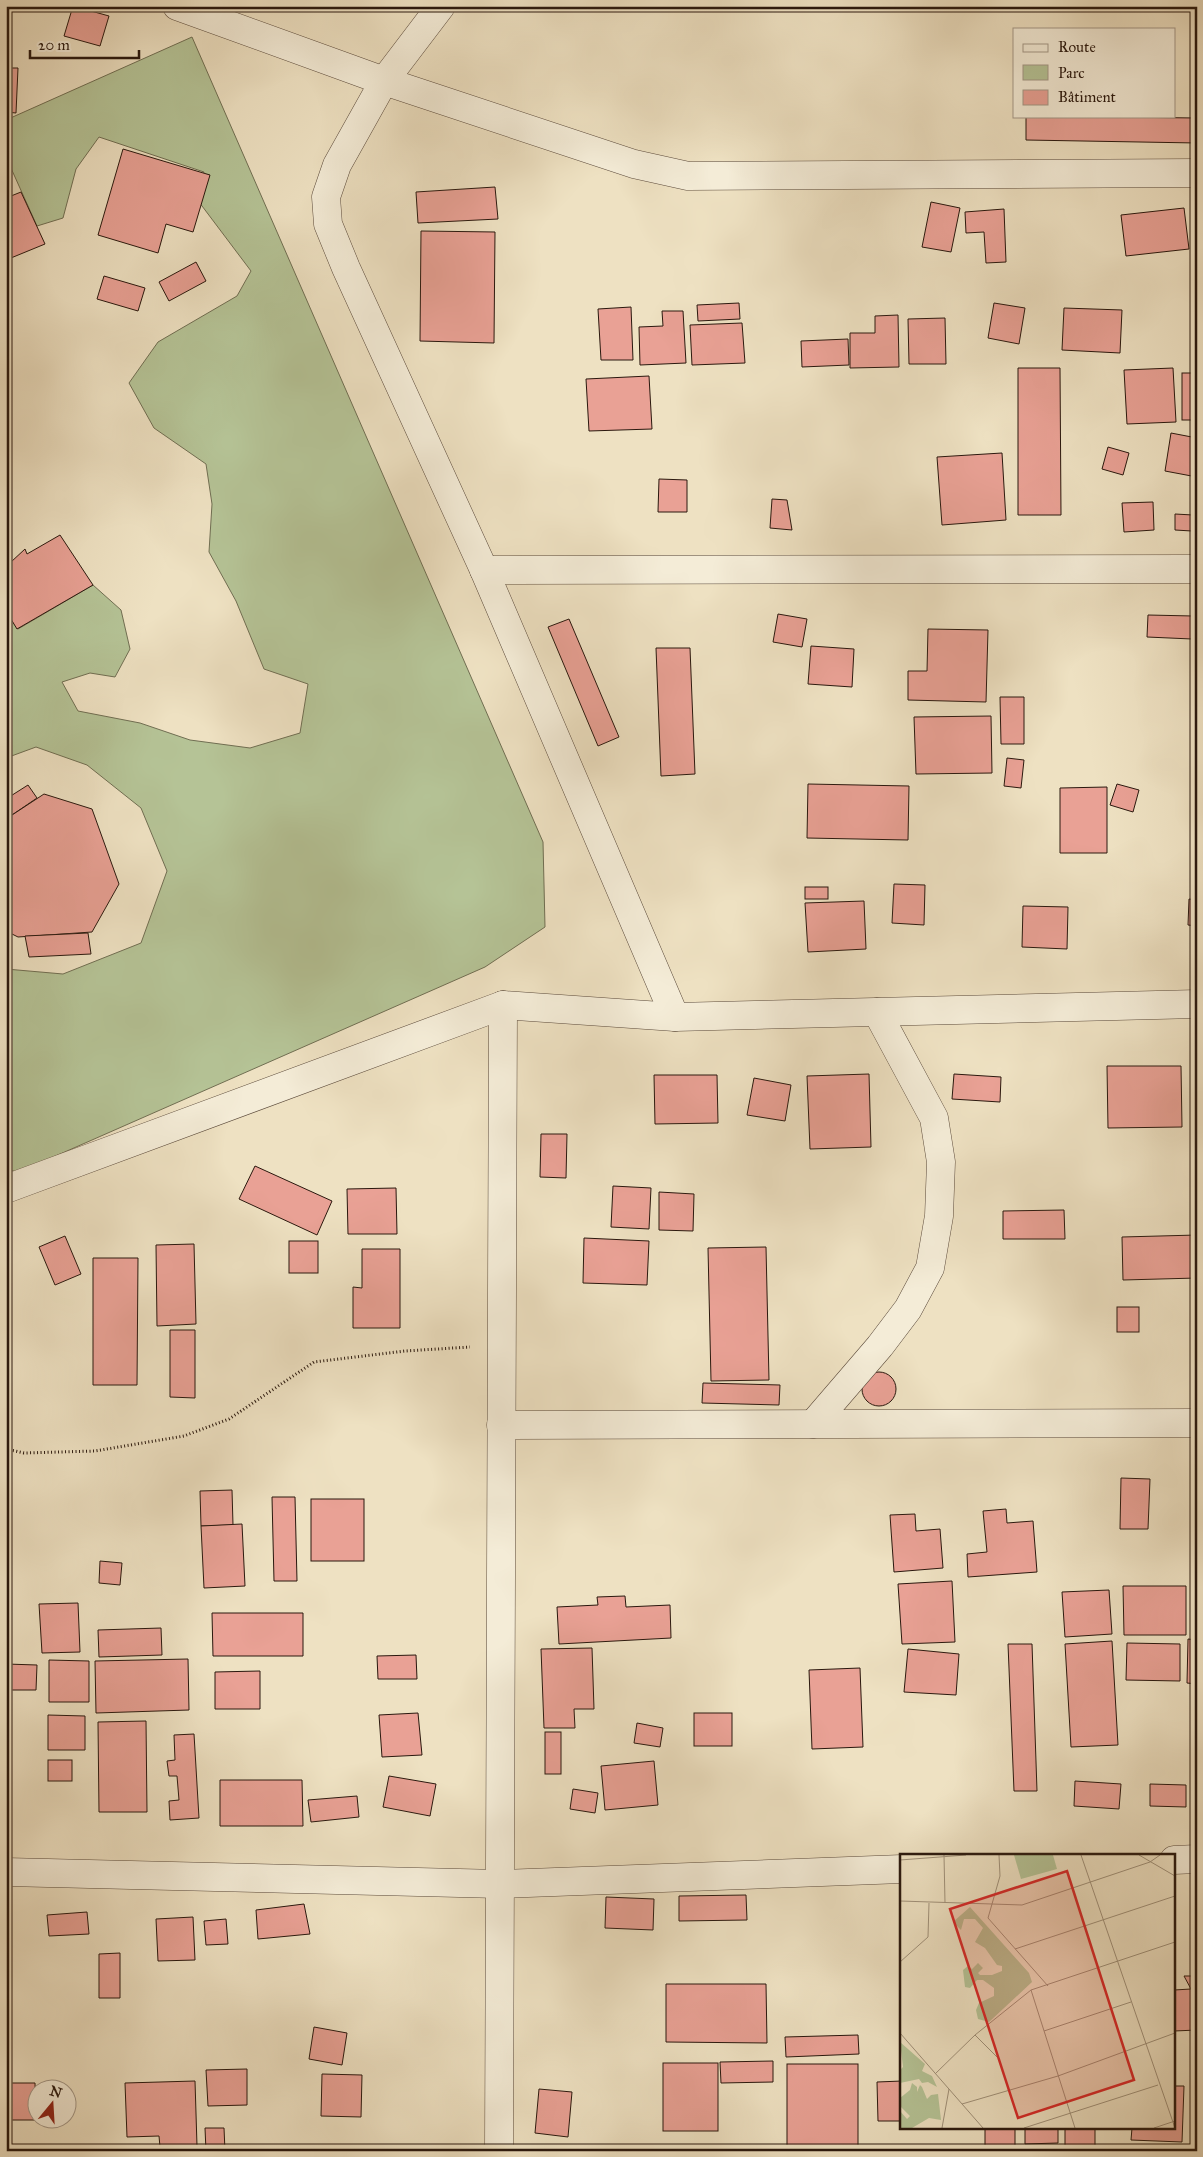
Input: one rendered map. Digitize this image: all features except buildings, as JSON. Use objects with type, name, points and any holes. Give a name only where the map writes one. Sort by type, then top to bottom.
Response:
[{"type":"street","points":[[177,6],[384,81],[634,164],[688,176],[1197,173]]},
{"type":"street","points":[[441,6],[384,81],[337,165],[326,197],[328,224],[346,268],[484,570],[675,1017]]},
{"type":"street","points":[[484,570],[1197,569]]},
{"type":"street","points":[[6,1189],[503,1005],[675,1017],[1197,1004]]},
{"type":"street","points":[[499,2151],[503,1005]]},
{"type":"street","points":[[813,1424],[880,1346],[908,1309],[930,1268],[939,1216],[941,1162],[934,1118],[877,1012]]},
{"type":"street","points":[[501,1425],[1197,1423]]},
{"type":"street","points":[[1176,1860],[1197,1859]]},
{"type":"street","points":[[6,1872],[500,1884],[900,1869]]},
{"type":"path","points":[[6,1449],[24,1453],[95,1452],[184,1436],[229,1419],[314,1362],[396,1352],[502,1346]]},
{"type":"green space","points":[[192,37],[543,842],[545,927],[485,967],[17,1173],[6,1167],[6,969],[63,974],[141,943],[167,871],[141,808],[87,765],[36,747],[6,758],[6,611],[18,629],[93,585],[121,610],[130,649],[115,677],[90,673],[62,682],[78,711],[140,723],[190,740],[250,748],[300,733],[308,684],[264,669],[236,601],[209,552],[212,504],[206,464],[154,428],[129,383],[158,342],[237,296],[251,271],[196,198],[204,172],[99,137],[76,169],[63,218],[37,226],[6,157],[6,120]]}]
